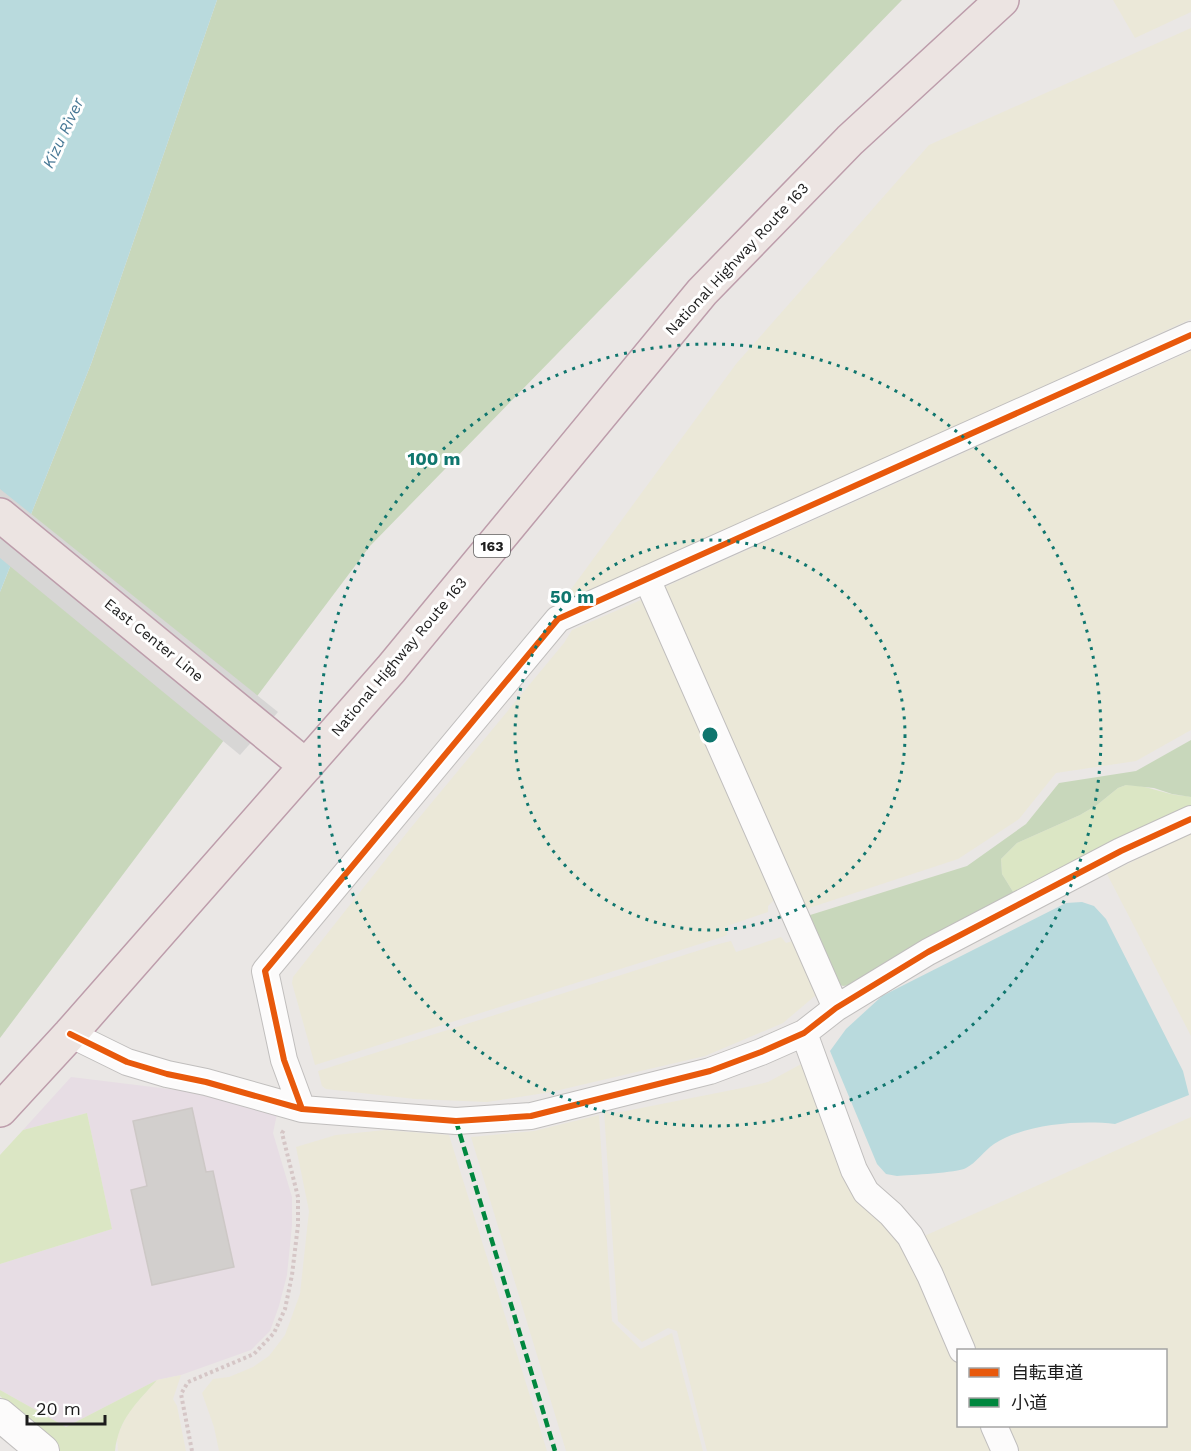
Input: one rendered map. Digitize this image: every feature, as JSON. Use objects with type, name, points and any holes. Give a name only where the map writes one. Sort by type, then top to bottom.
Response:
[{"type":"highway","name":"National Highway Route 163","points":[[0,1110],[70,1034],[392,669],[702,292],[850,140],[1002,0]]},
{"type":"highway","name":"East Center Line","points":[[0,515],[306,766]]},
{"type":"street","points":[[303,1109],[284,1060],[265,971],[558,619],[1191,335]]},
{"type":"street","points":[[647,579],[836,1008]]},
{"type":"street","points":[[70,1034],[127,1062],[303,1109],[456,1121],[531,1116],[710,1071],[804,1033],[836,1008],[928,952],[1121,851],[1191,819]]},
{"type":"street","points":[[804,1033],[854,1170],[866,1192],[891,1214],[910,1236],[930,1275],[962,1349]]},
{"type":"street","points":[[0,1414],[43,1451]]},
{"type":"street","points":[[995,1427],[1005,1451]]},
{"type":"path","points":[[192,1451],[181,1394],[188,1382],[254,1354],[274,1333],[285,1309],[298,1225],[298,1197],[282,1133],[303,1109]]},
{"type":"shaded area","points":[[1113,0],[1191,0],[1191,12],[1135,38]]},
{"type":"shaded area","points":[[1191,28],[1191,319],[558,607],[736,364],[929,145]]},
{"type":"shaded area","points":[[1191,351],[1191,730],[1136,761],[1056,773],[1019,819],[958,859],[806,909],[665,587]]},
{"type":"shaded area","points":[[643,599],[778,896],[768,906],[768,912],[727,926],[727,935],[722,937],[315,1065],[292,983],[293,977],[409,830],[564,643],[572,630]]},
{"type":"shaded area","points":[[1191,833],[1191,1036],[1107,874]]},
{"type":"shaded area","points":[[781,937],[786,943],[796,940],[816,995],[783,1023],[705,1056],[551,1092],[487,1102],[415,1099],[326,1089],[322,1086],[318,1071],[719,944],[731,941],[736,952]]},
{"type":"shaded area","points":[[805,1062],[907,1250],[957,1361],[957,1427],[986,1427],[998,1451],[707,1451],[677,1331],[668,1328],[642,1342],[618,1321],[604,1111],[607,1110],[609,1114],[621,1112],[768,1082]]},
{"type":"shaded area","points":[[71,1077],[210,1094],[277,1114],[273,1133],[292,1197],[292,1225],[287,1275],[279,1306],[270,1331],[251,1350],[181,1375],[157,1380],[66,1427],[0,1390],[0,1264],[112,1229],[87,1113],[23,1130]]},
{"type":"shaded area","points":[[599,1115],[612,1321],[641,1349],[672,1333],[703,1451],[566,1451],[471,1137],[534,1131]]},
{"type":"shaded area","points":[[1191,1117],[1191,1451],[1017,1451],[1005,1427],[1167,1427],[1167,1349],[972,1349],[922,1237]]},
{"type":"shaded area","points":[[385,1130],[449,1135],[547,1451],[219,1451],[214,1427],[202,1393],[213,1379],[229,1377],[253,1367],[269,1356],[285,1335],[300,1294],[309,1211],[296,1147],[336,1135]]},
{"type":"shaded area","points":[[181,1375],[173,1399],[177,1406],[186,1451],[118,1451],[117,1437],[128,1412],[157,1380]]},
{"type":"green space","points":[[217,0],[902,0],[370,546],[0,1038],[0,592],[91,364]]},
{"type":"green space","points":[[1191,740],[1191,797],[1154,788],[1126,785],[1118,788],[1080,815],[1017,843],[1001,859],[1002,874],[1015,895],[857,984],[843,986],[837,984],[807,916],[967,866],[1026,824],[1059,783],[1136,771]]},
{"type":"green space","points":[[1126,785],[1191,797],[1191,810],[1015,895],[1002,874],[1001,859],[1017,843],[1080,815],[1118,788]]},
{"type":"green space","points":[[87,1113],[112,1229],[0,1264],[0,1155],[23,1130]]},
{"type":"green space","points":[[157,1380],[125,1420],[120,1429],[115,1451],[60,1451],[0,1396],[0,1390],[66,1427]]},
{"type":"water","name":"Kizu River","points":[[0,0],[217,0],[91,364],[0,592]]},
{"type":"water","points":[[1082,902],[1094,906],[1106,919],[1183,1071],[1189,1095],[1115,1124],[1069,1123],[1021,1132],[994,1144],[973,1163],[961,1170],[897,1176],[886,1174],[877,1164],[830,1051],[846,1029],[882,996],[1066,903]]},
{"type":"pier","points":[[0,489],[278,712],[240,755],[0,558]]},
{"type":"building","points":[[192,1108],[206,1172],[213,1171],[234,1267],[152,1285],[131,1190],[147,1186],[133,1121]]},
{"type":"marked path","points":[[456,1121],[555,1451]]},
{"type":"cycle path","points":[[302,1109],[284,1060],[265,971],[558,619],[1191,335]]},
{"type":"cycle path","points":[[70,1034],[127,1062],[302,1109],[456,1121],[531,1116],[710,1071],[804,1033],[836,1008],[928,952],[1121,851],[1191,819]]}]
